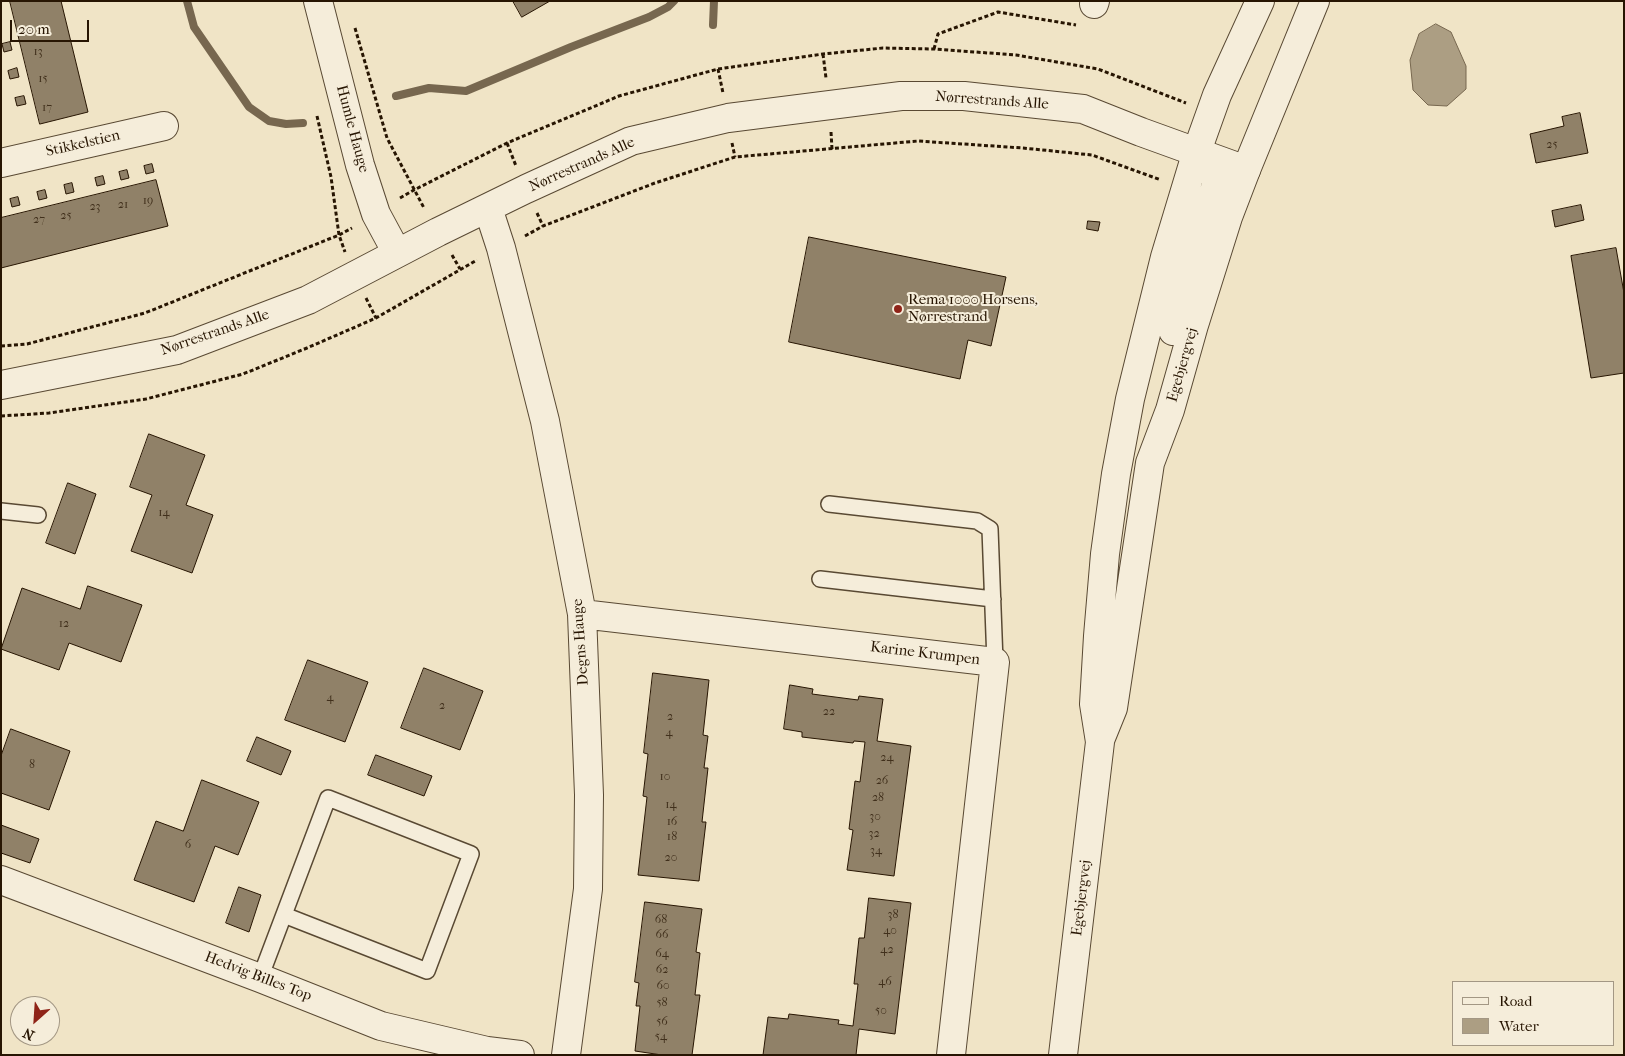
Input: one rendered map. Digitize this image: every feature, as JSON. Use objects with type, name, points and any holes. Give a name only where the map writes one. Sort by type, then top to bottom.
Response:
[{"type":"street","name":"Humle Hauge","points":[[318,1],[360,165],[376,214],[397,253]]},
{"type":"street","name":"Egebjergvej","points":[[1100,742],[1094,704],[1105,554],[1116,474],[1130,399],[1166,257],[1197,152],[1217,95],[1260,1]]},
{"type":"street","name":"Egebjergvej","points":[[1063,1055],[1100,742],[1113,708],[1150,463],[1170,410],[1228,217],[1315,1]]},
{"type":"street","name":"Nørrestrands Alle","points":[[1,385],[177,350],[308,300],[438,232],[631,141],[728,118],[901,96],[964,96],[1083,109],[1246,170]]},
{"type":"street","name":"Stikkelstien","points":[[1,163],[164,126]]},
{"type":"street","points":[[1150,463],[1150,426],[1169,345],[1216,186],[1216,174],[1210,163],[1197,152]]},
{"type":"street","name":"Degns Hauge","points":[[488,208],[501,248],[545,421],[582,614],[589,796],[588,889],[566,1055]]},
{"type":"street","name":"Karine Krumpen","points":[[582,614],[995,662],[951,1055]]},
{"type":"street","name":"Hedvig Billes Top","points":[[1,880],[381,1026],[486,1052],[520,1055]]},
{"type":"lane","points":[[829,504],[977,521],[990,529],[995,662]]},
{"type":"lane","points":[[1,511],[38,515]]},
{"type":"lane","points":[[820,578],[993,599]]},
{"type":"lane","points":[[260,978],[328,798],[471,854],[427,971],[284,915]]},
{"type":"path","points":[[934,49],[938,34],[998,12],[1078,26],[1081,4],[1094,3]]},
{"type":"path","points":[[353,20],[387,138],[414,190],[460,269]]},
{"type":"path","points":[[315,109],[331,177],[340,235],[354,275],[376,318]]},
{"type":"path","points":[[1,416],[49,413],[146,399],[234,376],[307,348],[376,318],[460,269],[543,226],[655,183],[735,157],[918,141],[1023,148],[1092,155],[1185,189]]},
{"type":"water","points":[[1436,24],[1451,32],[1466,66],[1466,89],[1447,106],[1428,105],[1413,90],[1410,60],[1419,34]]},
{"type":"building","points":[[10,1],[61,1],[88,112],[40,124]]},
{"type":"building","points":[[513,1],[550,1],[522,17]]},
{"type":"building","points":[[10,42],[12,50],[4,52],[2,44]]},
{"type":"building","points":[[17,68],[19,77],[10,79],[8,71]]},
{"type":"building","points":[[24,96],[26,104],[17,106],[15,98]]},
{"type":"building","points":[[1580,113],[1588,153],[1536,163],[1530,134],[1564,126],[1562,117]]},
{"type":"building","points":[[152,164],[154,172],[146,174],[144,166]]},
{"type":"building","points":[[127,170],[129,178],[121,180],[119,172]]},
{"type":"building","points":[[103,176],[105,184],[97,186],[95,178]]},
{"type":"building","points":[[156,180],[168,226],[1,268],[1,218]]},
{"type":"building","points":[[72,183],[74,192],[66,194],[64,185]]},
{"type":"building","points":[[45,190],[47,198],[39,200],[37,192]]},
{"type":"building","points":[[18,197],[20,205],[12,207],[10,199]]},
{"type":"building","points":[[1581,205],[1584,220],[1555,227],[1552,211]]},
{"type":"building","points":[[1088,221],[1100,222],[1098,231],[1087,229]]},
{"type":"building","name":"Rema 1000 Horsens, Nørrestrand","points":[[809,237],[1006,277],[991,346],[968,340],[960,379],[789,342]]},
{"type":"building","points":[[1616,248],[1624,293],[1624,373],[1591,378],[1571,256]]},
{"type":"building","points":[[149,434],[205,455],[186,505],[213,515],[192,573],[131,551],[152,495],[130,487]]},
{"type":"building","points":[[68,483],[96,494],[75,554],[46,543]]},
{"type":"building","points":[[88,586],[142,605],[121,662],[69,643],[59,670],[1,649],[22,588],[80,609]]},
{"type":"building","points":[[308,660],[368,682],[345,742],[285,720]]},
{"type":"building","points":[[424,668],[483,691],[460,750],[401,728]]},
{"type":"building","points":[[653,673],[709,680],[703,735],[708,736],[704,768],[708,768],[702,822],[706,822],[699,881],[638,875],[647,797],[643,796],[648,754],[644,753]]},
{"type":"building","points":[[790,685],[813,689],[812,694],[858,700],[859,696],[883,699],[877,741],[911,746],[894,876],[847,870],[853,830],[849,829],[855,781],[860,782],[865,742],[854,741],[853,743],[802,737],[802,732],[784,729]]},
{"type":"building","points":[[11,729],[70,751],[49,810],[1,793],[1,756]]},
{"type":"building","points":[[257,737],[291,751],[281,775],[247,761]]},
{"type":"building","points":[[376,755],[432,776],[424,796],[368,775]]},
{"type":"building","points":[[202,780],[259,802],[238,855],[215,846],[194,902],[134,880],[156,821],[183,831]]},
{"type":"building","points":[[1,825],[39,839],[30,863],[1,853]]},
{"type":"building","points":[[239,887],[261,895],[249,932],[226,923]]},
{"type":"building","points":[[869,898],[911,903],[895,1034],[859,1029],[856,1055],[763,1055],[768,1017],[788,1019],[789,1014],[839,1020],[838,1024],[853,1026],[858,984],[854,984],[859,938],[864,938]]},
{"type":"building","points":[[645,902],[702,909],[696,952],[700,953],[695,995],[700,995],[692,1055],[662,1055],[635,1051],[640,1006],[636,1006],[639,983],[635,982]]},
{"type":"waterway","points":[[187,1],[194,27],[249,107],[269,121],[286,124],[303,123]]},
{"type":"waterway","points":[[396,96],[429,88],[466,91],[649,17],[668,7],[674,1]]},
{"type":"waterway","points":[[713,25],[714,1]]},
{"type":"place","name":"Rema 1000 Horsens, Nørrestrand","points":[[898,309]]}]
